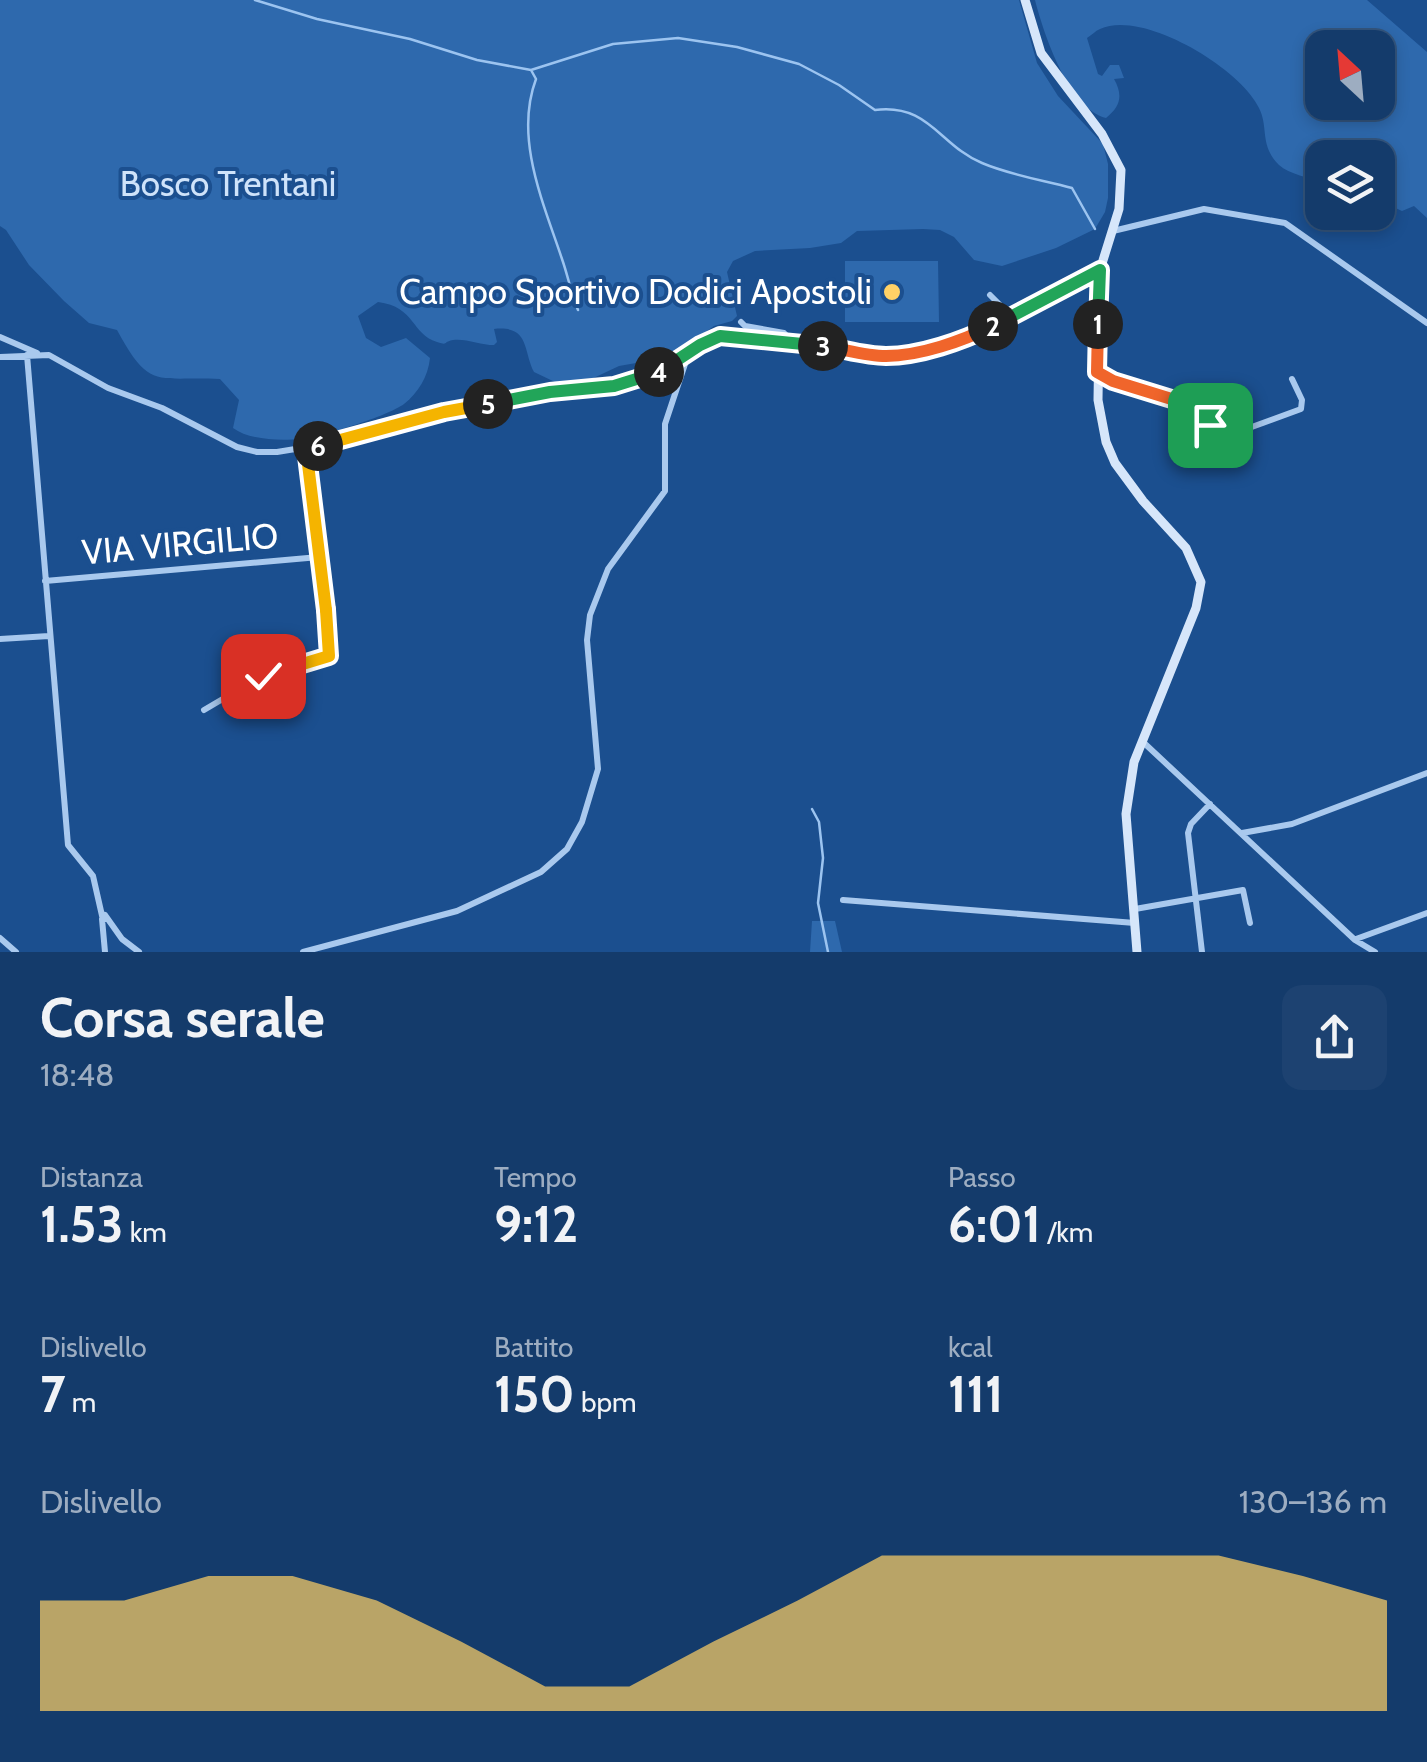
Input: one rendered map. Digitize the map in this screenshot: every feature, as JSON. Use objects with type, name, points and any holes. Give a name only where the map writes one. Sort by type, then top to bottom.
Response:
[{"type":"main road","points":[[1025,0],[1040,53],[1102,134],[1118,162],[1121,188],[1100,270],[1097,372],[1101,422],[1110,452],[1151,511],[1182,542],[1201,582],[1196,608],[1141,740],[1126,802],[1138,952]]},
{"type":"street","points":[[1113,231],[1204,209],[1285,223],[1427,323]]},
{"type":"street","points":[[0,337],[54,357],[114,391],[162,408],[245,450],[265,453],[306,448],[444,412],[550,392],[628,383],[662,370],[720,336],[899,355],[976,333],[1100,270]]},
{"type":"street","points":[[990,295],[1010,316]]},
{"type":"street","points":[[741,322],[784,332],[788,336],[786,342]]},
{"type":"street","points":[[303,952],[462,909],[545,870],[568,849],[582,822],[598,769],[587,640],[592,609],[608,569],[666,488],[665,424],[690,351]]},
{"type":"street","points":[[0,357],[38,353]]},
{"type":"street","points":[[26,354],[69,846],[94,876],[104,952]]},
{"type":"street","points":[[1097,372],[1113,381],[1172,398],[1213,426],[1227,430],[1254,426],[1301,409],[1302,400],[1292,379]]},
{"type":"street","points":[[204,710],[263,676],[329,656],[306,448]]},
{"type":"street","name":"VIA VIRGILIO","points":[[45,581],[319,557]]},
{"type":"street","points":[[0,639],[49,636]]},
{"type":"street","points":[[1141,740],[1355,940],[1375,952]]},
{"type":"street","points":[[1241,833],[1292,824],[1427,773]]},
{"type":"street","points":[[1202,952],[1188,832],[1210,804]]},
{"type":"street","points":[[1134,909],[1243,890],[1250,923]]},
{"type":"street","points":[[844,900],[1136,923]]},
{"type":"street","points":[[1355,940],[1427,913]]},
{"type":"street","points":[[102,920],[106,915],[122,939],[139,952]]},
{"type":"street","points":[[0,938],[16,952]]},
{"type":"green space","name":"Bosco Trentani","points":[[0,0],[1019,0],[1037,63],[1058,96],[1103,144],[1108,164],[1108,198],[1095,229],[1056,248],[1002,266],[974,260],[954,237],[940,230],[857,231],[841,243],[755,251],[733,261],[727,272],[737,316],[732,321],[714,326],[670,357],[619,366],[585,382],[555,382],[534,372],[523,341],[514,331],[494,329],[494,345],[458,340],[443,344],[422,333],[400,309],[378,302],[358,316],[366,338],[381,347],[406,338],[430,358],[425,378],[414,395],[384,414],[323,434],[292,440],[256,437],[233,428],[239,400],[220,379],[168,378],[147,372],[117,330],[89,323],[64,301],[29,265],[0,226]]},
{"type":"green space","points":[[1035,0],[1367,0],[1427,52],[1427,218],[1414,206],[1402,211],[1395,208],[1395,140],[1305,140],[1305,177],[1283,168],[1269,150],[1262,115],[1249,93],[1233,76],[1189,46],[1140,27],[1118,25],[1100,29],[1087,38],[1098,74],[1102,76],[1110,65],[1119,65],[1124,78],[1114,79],[1119,100],[1106,118],[1081,101],[1052,50]]},
{"type":"green space","name":"Campo Sportivo Dodici Apostoli","points":[[845,261],[938,261],[939,322],[845,322]]},
{"type":"green space","points":[[812,921],[835,921],[842,952],[810,952]]},
{"type":"waterway","points":[[255,0],[477,60],[531,70],[536,79],[528,124],[534,170],[578,310]]},
{"type":"waterway","points":[[531,70],[613,44],[678,38],[737,47],[799,64],[875,110],[909,113],[922,119],[982,163],[1072,188],[1095,229]]},
{"type":"waterway","points":[[812,809],[819,822],[823,858],[818,903],[828,952]]},
{"type":"place","name":"Campo Sportivo Dodici Apostoli","points":[[892,292]]},
{"type":"route","points":[[263,676],[322,660],[331,653],[306,448],[444,412],[550,392],[628,383],[662,370],[716,337],[741,336],[880,356],[912,352],[985,329],[1100,270],[1097,372],[1113,381],[1178,401],[1210,425]]}]
